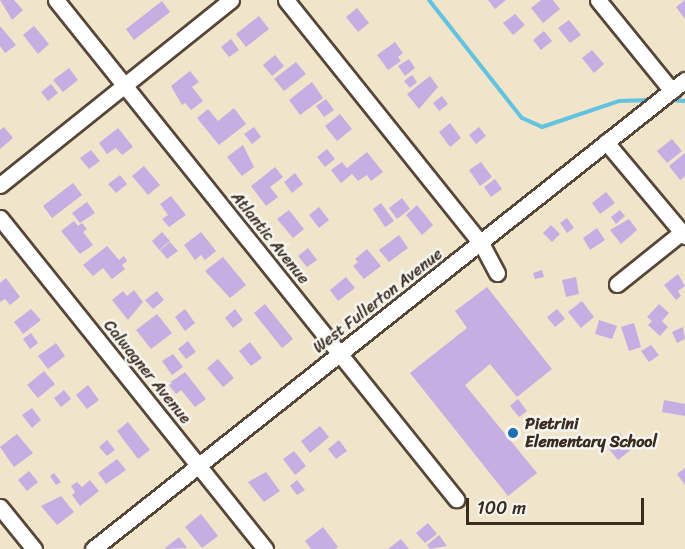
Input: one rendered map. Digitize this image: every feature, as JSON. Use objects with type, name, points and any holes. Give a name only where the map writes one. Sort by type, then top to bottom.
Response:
[{"type":"street","name":"Atlantic Avenue","points":[[56,0],[456,499]]},
{"type":"street","points":[[0,184],[231,0]]},
{"type":"street","points":[[286,0],[481,243],[497,273]]},
{"type":"street","points":[[598,0],[671,92]]},
{"type":"street","name":"West Fullerton Avenue","points":[[93,549],[685,80]]},
{"type":"street","points":[[606,142],[683,234],[617,284]]},
{"type":"street","name":"Calwagner Avenue","points":[[0,218],[265,549]]},
{"type":"street","points":[[0,507],[34,549]]},
{"type":"building","points":[[0,0],[14,0],[23,10],[12,20]]},
{"type":"building","points":[[488,0],[506,0],[495,9]]},
{"type":"building","points":[[541,0],[553,0],[560,9],[543,23],[531,8]]},
{"type":"building","points":[[685,0],[685,19],[676,7]]},
{"type":"building","points":[[162,1],[170,12],[134,40],[126,29]]},
{"type":"building","points":[[357,8],[369,23],[358,32],[346,17]]},
{"type":"building","points":[[515,14],[525,25],[513,35],[503,23]]},
{"type":"building","points":[[259,16],[269,29],[246,47],[236,34]]},
{"type":"building","points":[[569,20],[581,35],[570,43],[558,28]]},
{"type":"building","points":[[0,26],[16,45],[5,53],[0,46]]},
{"type":"building","points":[[34,26],[49,44],[38,54],[23,35]]},
{"type":"building","points":[[544,31],[552,41],[541,50],[533,40]]},
{"type":"building","points":[[231,39],[239,50],[229,57],[221,47]]},
{"type":"building","points":[[395,42],[403,53],[398,57],[401,61],[388,70],[377,55]]},
{"type":"building","points":[[592,50],[604,64],[594,73],[582,58]]},
{"type":"building","points":[[275,55],[284,66],[272,76],[263,65]]},
{"type":"building","points":[[409,59],[415,68],[405,76],[398,66]]},
{"type":"building","points":[[296,62],[306,74],[284,91],[274,79]]},
{"type":"building","points":[[69,68],[78,80],[63,92],[53,80]]},
{"type":"building","points":[[190,71],[199,82],[192,87],[203,101],[191,110],[185,103],[182,105],[171,86]]},
{"type":"building","points":[[412,75],[417,82],[410,88],[404,81]]},
{"type":"building","points":[[430,76],[438,87],[419,109],[407,94]]},
{"type":"building","points":[[312,82],[323,98],[300,115],[289,100]]},
{"type":"building","points":[[51,84],[58,93],[48,101],[41,92]]},
{"type":"building","points":[[442,96],[448,104],[439,111],[433,103]]},
{"type":"building","points":[[326,99],[334,110],[324,117],[316,106]]},
{"type":"building","points":[[234,108],[246,124],[219,145],[197,118],[208,109],[218,121]]},
{"type":"building","points":[[340,114],[352,129],[337,141],[325,126]]},
{"type":"building","points":[[450,123],[461,138],[450,147],[439,132]]},
{"type":"building","points":[[4,127],[13,138],[0,149],[0,130]]},
{"type":"building","points":[[254,127],[261,137],[252,144],[244,134]]},
{"type":"building","points":[[479,127],[486,136],[476,144],[469,135]]},
{"type":"building","points":[[118,128],[133,147],[122,155],[116,148],[107,154],[99,143]]},
{"type":"building","points":[[672,139],[682,151],[667,163],[657,151]]},
{"type":"building","points":[[243,145],[254,167],[242,176],[227,157]]},
{"type":"building","points":[[327,149],[335,159],[325,167],[317,157]]},
{"type":"building","points":[[91,150],[100,161],[89,169],[80,158]]},
{"type":"building","points":[[367,152],[383,172],[371,181],[367,175],[358,181],[352,174],[341,183],[331,170],[342,162],[347,168]]},
{"type":"building","points":[[685,153],[685,176],[680,180],[669,166]]},
{"type":"building","points":[[481,162],[492,177],[480,186],[469,170]]},
{"type":"building","points":[[144,166],[160,185],[148,195],[132,176]]},
{"type":"building","points":[[275,167],[283,177],[270,187],[278,197],[266,206],[251,186]]},
{"type":"building","points":[[295,173],[303,184],[292,193],[284,182]]},
{"type":"building","points":[[120,175],[127,184],[116,193],[108,184]]},
{"type":"building","points":[[495,179],[502,189],[491,197],[484,187]]},
{"type":"building","points":[[73,183],[82,195],[52,218],[43,206]]},
{"type":"building","points":[[606,192],[615,203],[600,214],[592,203]]},
{"type":"building","points":[[171,196],[186,215],[169,227],[162,219],[168,215],[160,204]]},
{"type":"building","points":[[402,198],[410,209],[397,219],[389,208]]},
{"type":"building","points":[[87,202],[95,213],[80,223],[72,213]]},
{"type":"building","points":[[381,203],[394,221],[385,227],[373,209]]},
{"type":"building","points":[[417,205],[433,225],[422,235],[406,215]]},
{"type":"building","points":[[319,207],[329,220],[319,228],[309,215]]},
{"type":"building","points":[[289,210],[304,229],[293,238],[277,219]]},
{"type":"building","points":[[620,210],[625,216],[616,224],[611,217]]},
{"type":"building","points":[[567,218],[574,228],[567,233],[560,223]]},
{"type":"building","points":[[629,219],[637,230],[621,244],[610,230]]},
{"type":"building","points":[[74,221],[78,226],[82,223],[87,229],[83,232],[93,245],[80,254],[61,231]]},
{"type":"building","points":[[551,225],[560,234],[552,242],[543,233]]},
{"type":"building","points":[[597,228],[605,240],[590,250],[583,238]]},
{"type":"building","points":[[162,232],[170,241],[159,250],[152,241]]},
{"type":"building","points":[[201,232],[216,251],[205,260],[201,255],[195,260],[184,245]]},
{"type":"building","points":[[399,235],[408,248],[389,262],[379,250]]},
{"type":"building","points":[[170,242],[178,251],[167,259],[160,250]]},
{"type":"building","points":[[107,246],[119,260],[124,256],[127,261],[122,265],[125,269],[112,279],[103,268],[93,276],[83,265]]},
{"type":"building","points":[[308,248],[317,260],[307,267],[298,256]]},
{"type":"building","points":[[367,249],[381,266],[364,279],[353,266],[358,262],[355,259]]},
{"type":"building","points":[[223,257],[246,285],[230,298],[205,271]]},
{"type":"building","points":[[542,270],[544,277],[535,279],[533,273]]},
{"type":"building","points":[[678,274],[685,286],[678,291],[681,296],[676,300],[664,285]]},
{"type":"building","points":[[346,277],[355,288],[338,301],[330,290]]},
{"type":"building","points":[[576,277],[579,294],[566,297],[562,280]]},
{"type":"building","points":[[6,278],[20,297],[10,305],[5,299],[0,302],[0,283]]},
{"type":"building","points":[[487,287],[552,369],[517,397],[490,364],[465,385],[537,473],[508,496],[410,373],[467,328],[455,311]]},
{"type":"building","points":[[134,290],[143,302],[128,320],[112,300],[123,291],[127,296]]},
{"type":"building","points":[[157,291],[164,300],[153,309],[145,300]]},
{"type":"building","points":[[582,301],[594,317],[581,328],[568,312]]},
{"type":"building","points":[[265,304],[293,339],[282,348],[254,313]]},
{"type":"building","points":[[659,304],[669,313],[662,321],[668,327],[660,336],[648,325],[652,321],[647,317]]},
{"type":"building","points":[[31,309],[41,320],[23,334],[14,322]]},
{"type":"building","points":[[185,309],[195,323],[185,331],[175,317]]},
{"type":"building","points":[[235,309],[243,320],[233,328],[225,318]]},
{"type":"building","points":[[557,309],[565,319],[555,327],[547,317]]},
{"type":"building","points":[[157,314],[172,333],[151,349],[136,330]]},
{"type":"building","points":[[599,320],[617,326],[612,339],[595,334]]},
{"type":"building","points":[[634,323],[641,347],[629,351],[621,327]]},
{"type":"building","points":[[683,327],[685,339],[677,343],[672,332]]},
{"type":"building","points":[[31,333],[38,343],[30,349],[23,339]]},
{"type":"building","points":[[188,341],[196,352],[186,359],[178,349]]},
{"type":"building","points":[[250,342],[262,358],[251,366],[239,351]]},
{"type":"building","points":[[56,343],[65,356],[48,369],[38,356]]},
{"type":"building","points":[[651,345],[659,355],[649,362],[641,351]]},
{"type":"building","points":[[173,354],[183,367],[172,375],[162,361]]},
{"type":"building","points":[[218,359],[234,378],[223,387],[207,368]]},
{"type":"building","points":[[44,371],[55,384],[38,398],[27,385]]},
{"type":"building","points":[[185,372],[206,399],[195,407],[181,390],[176,394],[168,384]]},
{"type":"building","points":[[88,385],[99,400],[87,409],[76,395]]},
{"type":"building","points":[[64,390],[71,399],[61,407],[54,398]]},
{"type":"building","points":[[518,399],[527,411],[519,417],[510,406]]},
{"type":"building","points":[[664,400],[685,404],[685,416],[662,412]]},
{"type":"building","points":[[32,408],[41,420],[32,428],[22,415]]},
{"type":"building","points":[[128,422],[150,450],[138,459],[117,431]]},
{"type":"building","points":[[320,426],[329,437],[310,453],[301,441]]},
{"type":"building","points":[[620,433],[632,449],[618,460],[605,444]]},
{"type":"building","points":[[17,434],[33,453],[14,467],[0,447]]},
{"type":"building","points":[[107,440],[115,450],[107,456],[99,447]]},
{"type":"building","points":[[339,440],[347,451],[336,459],[328,449]]},
{"type":"building","points":[[294,451],[306,466],[295,475],[283,459]]},
{"type":"building","points":[[117,459],[126,470],[106,484],[98,473]]},
{"type":"building","points":[[685,468],[685,485],[677,474]]},
{"type":"building","points":[[29,471],[38,482],[27,491],[18,480]]},
{"type":"building","points":[[266,472],[280,491],[264,502],[248,482]]},
{"type":"building","points":[[54,473],[61,482],[56,485],[50,476]]},
{"type":"building","points":[[90,480],[99,491],[80,506],[72,495],[75,492],[71,486],[77,482],[82,487]]},
{"type":"building","points":[[297,480],[305,490],[297,495],[290,486]]},
{"type":"building","points":[[61,496],[74,512],[57,525],[41,506]]},
{"type":"building","points":[[201,514],[218,536],[202,548],[185,527]]},
{"type":"building","points":[[428,523],[437,534],[425,543],[416,533]]},
{"type":"building","points":[[323,527],[338,547],[311,549],[305,541]]},
{"type":"building","points":[[439,535],[447,546],[430,549],[427,545]]},
{"type":"building","points":[[179,537],[187,548],[165,548]]},
{"type":"building","points":[[401,539],[409,549],[388,549]]},
{"type":"waterway","points":[[429,0],[522,118],[542,127],[619,101],[651,100]]},
{"type":"waterway","points":[[668,100],[685,101]]},
{"type":"place","name":"Pietrini Elementary School","points":[[513,433]]}]
